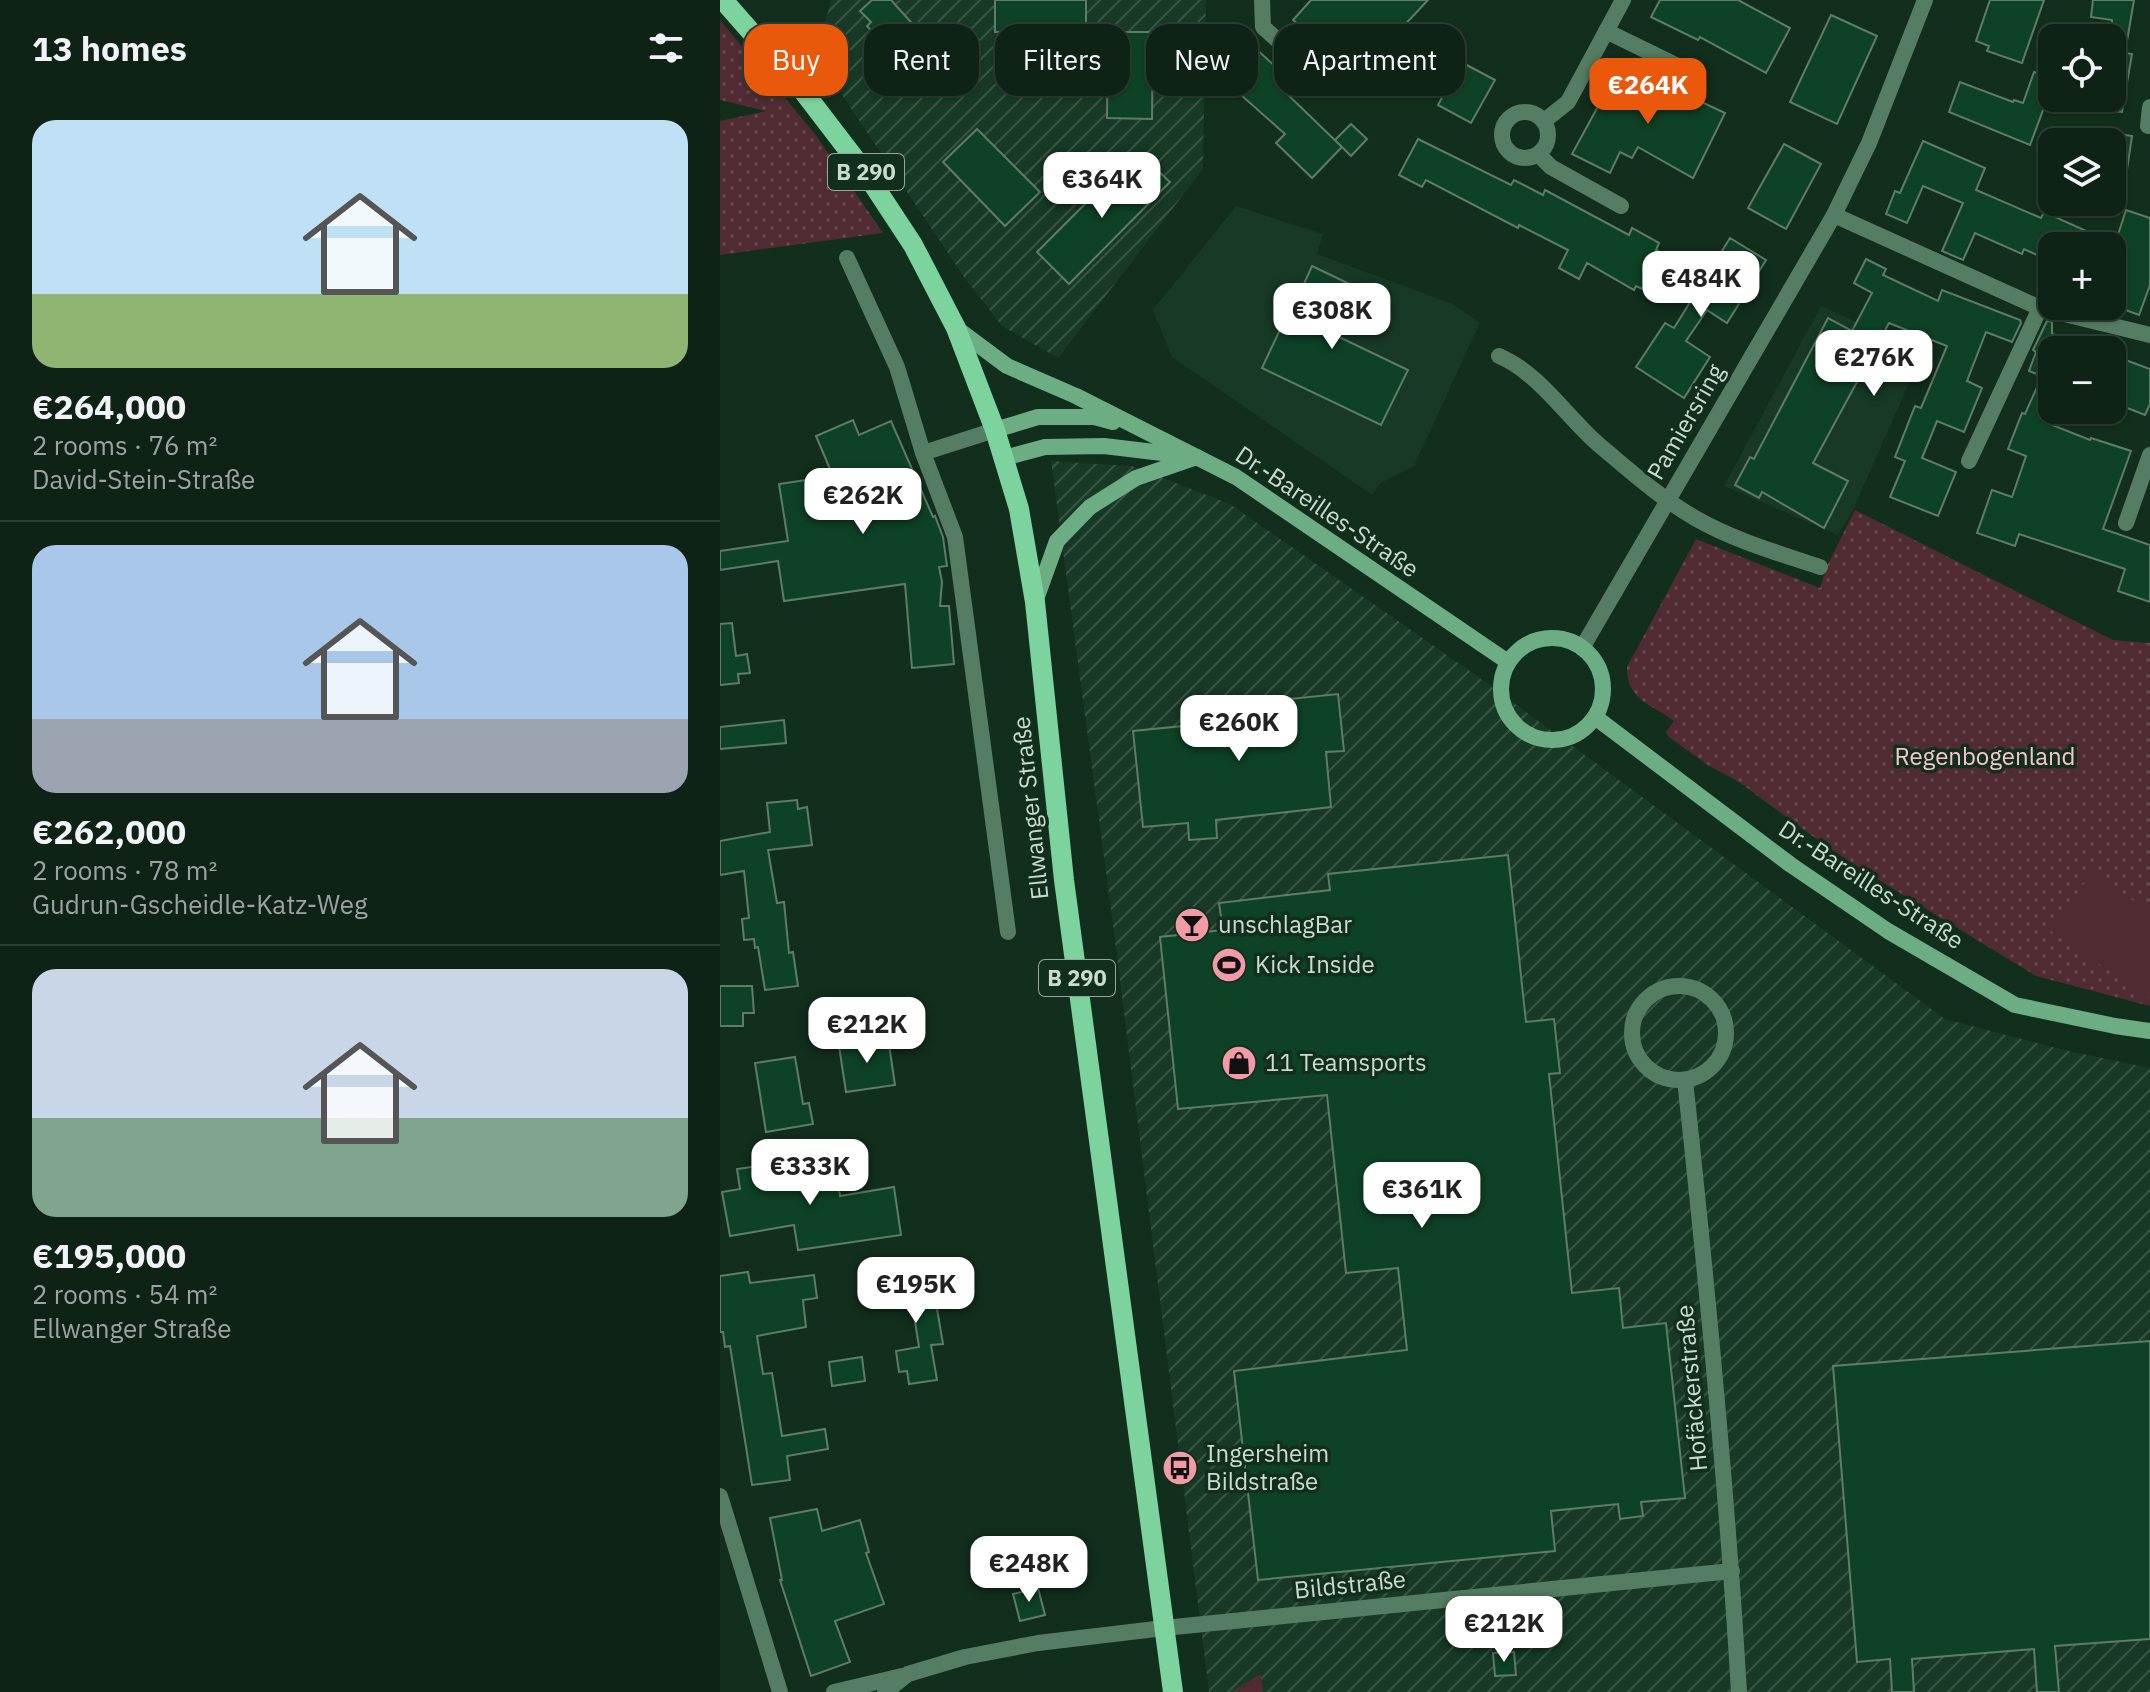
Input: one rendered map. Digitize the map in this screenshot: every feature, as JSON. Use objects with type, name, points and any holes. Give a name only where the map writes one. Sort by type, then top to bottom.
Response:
[{"type":"main road","name":"Ellwanger Straße","points":[[723,0],[803,91],[865,172],[913,245],[956,328],[995,430],[1019,509],[1035,602],[1064,880],[1173,1692]]},
{"type":"main road","name":"Dr.-Bareilles-Straße","points":[[956,328],[1007,366],[1236,477],[1508,662]]},
{"type":"main road","name":"Dr.-Bareilles-Straße","points":[[995,430],[1038,417],[1094,417],[1141,429]]},
{"type":"main road","name":"Dr.-Bareilles-Straße","points":[[1004,458],[1045,447],[1104,446],[1197,457]]},
{"type":"main road","name":"Dr.-Bareilles-Straße","points":[[1035,602],[1057,541],[1090,507],[1136,478],[1197,457]]},
{"type":"main road","points":[[1550,638],[1567,640],[1582,648],[1593,659],[1603,688],[1595,717],[1584,729],[1571,737],[1556,740],[1526,733],[1513,723],[1503,701],[1502,677],[1508,662],[1519,650],[1534,641],[1550,638]]},
{"type":"main road","name":"Dr.-Bareilles-Straße","points":[[1595,717],[1815,882],[1888,931],[2015,1005],[2150,1031]]},
{"type":"street","points":[[1262,0],[1263,27],[1274,37]]},
{"type":"street","points":[[1544,121],[1568,102],[1623,0]]},
{"type":"street","name":"Pamiersring","points":[[1582,648],[1834,215],[1869,143],[1925,0]]},
{"type":"street","points":[[1606,31],[1696,75]]},
{"type":"street","points":[[2148,126],[2150,107]]},
{"type":"street","points":[[1518,112],[1532,113],[1544,121],[1549,136],[1539,155],[1524,159],[1516,157],[1504,146],[1502,130],[1511,116],[1518,112]]},
{"type":"street","points":[[1539,155],[1551,167],[1621,206]]},
{"type":"street","points":[[1834,215],[2038,307]]},
{"type":"street","points":[[847,258],[897,367],[923,453],[955,537],[1008,932]]},
{"type":"street","points":[[1969,461],[2038,312]]},
{"type":"street","points":[[2089,320],[2150,335]]},
{"type":"street","points":[[1499,356],[1517,364],[1596,443],[1668,501],[1698,520],[1744,541],[1820,567]]},
{"type":"street","points":[[923,453],[995,430]]},
{"type":"street","points":[[2126,523],[2150,455]]},
{"type":"street","points":[[1675,985],[1690,987],[1716,1002],[1726,1029],[1720,1057],[1699,1076],[1685,1080],[1669,1080],[1655,1075],[1643,1065],[1631,1037],[1632,1022],[1648,996],[1675,985]]},
{"type":"street","name":"Hofäckerstraße","points":[[1685,1080],[1711,1317],[1739,1692]]},
{"type":"street","points":[[720,1496],[780,1692]]},
{"type":"street","name":"Bildstraße","points":[[834,1692],[965,1657],[1038,1643],[1732,1571]]},
{"type":"street","points":[[885,1692],[908,1674]]},
{"type":"shaded area","points":[[831,0],[1206,0],[1206,24],[1146,24],[1146,96],[1204,96],[1203,169],[1058,358],[1002,326],[964,277],[843,96],[848,96],[848,24],[825,24]]},
{"type":"shaded area","points":[[1236,206],[1323,234],[1317,254],[1453,304],[1480,323],[1414,466],[1381,483],[1372,495],[1172,357],[1153,310]]},
{"type":"shaded area","points":[[1821,306],[1923,352],[1852,512],[1838,535],[1724,486]]},
{"type":"shaded area","points":[[1051,461],[1132,466],[1230,504],[1477,676],[1945,1019],[2064,1050],[2150,1068],[2150,1692],[1209,1692],[1113,925]]},
{"type":"green space","points":[[720,20],[744,49],[744,96],[783,96],[815,134],[883,233],[720,255],[720,121],[766,111],[720,100]]},
{"type":"green space","name":"Regenbogenland","points":[[1855,510],[2113,640],[2150,643],[2150,1006],[2036,976],[1872,876],[1739,782],[1706,764],[1669,737],[1666,732],[1674,721],[1642,700],[1631,687],[1627,667],[1696,539],[1820,588],[1828,564]]},
{"type":"green space","points":[[2092,872],[2150,912],[2150,999],[2051,931]]},
{"type":"green space","points":[[1261,1674],[1263,1692],[1231,1692]]},
{"type":"building","points":[[872,0],[891,0],[913,24],[869,24],[871,22],[860,11]]},
{"type":"building","points":[[995,0],[1086,0],[1086,24],[995,24]]},
{"type":"building","points":[[1311,0],[1428,0],[1405,24],[1298,24],[1293,20]]},
{"type":"building","points":[[1660,0],[1738,0],[1790,28],[1766,73],[1700,37],[1698,40],[1651,17]]},
{"type":"building","points":[[1990,0],[2044,0],[2022,63],[1987,51],[1989,46],[1976,41]]},
{"type":"building","points":[[2093,0],[2134,0],[2126,47],[2126,24],[2112,24],[2112,20],[2091,17]]},
{"type":"building","points":[[1831,15],[1877,36],[1837,124],[1790,102]]},
{"type":"building","points":[[1130,32],[1146,32],[1146,96],[1152,96],[1152,119],[1107,118],[1107,96],[1130,96]]},
{"type":"building","points":[[1258,51],[1274,65],[1274,96],[1289,96],[1342,147],[1312,178],[1276,143],[1285,134],[1242,96],[1258,96]]},
{"type":"building","points":[[2126,53],[2132,54],[2126,89]]},
{"type":"building","points":[[1465,64],[1495,80],[1471,123],[1438,105],[1443,96],[1465,96]]},
{"type":"building","points":[[1620,66],[1685,100],[1687,95],[1725,113],[1693,178],[1638,147],[1632,158],[1620,152],[1610,173],[1572,154]]},
{"type":"building","points":[[2034,72],[2038,73],[2038,112],[2042,112],[2030,145],[1949,112],[1960,82],[2023,103]]},
{"type":"building","points":[[1351,124],[1367,139],[1351,156],[1335,140]]},
{"type":"building","points":[[977,129],[1040,192],[1005,226],[943,162]]},
{"type":"building","points":[[2126,135],[2132,136],[2126,177]]},
{"type":"building","points":[[1418,139],[1511,185],[1514,180],[1543,195],[1545,190],[1629,235],[1632,228],[1659,243],[1656,250],[1667,256],[1647,291],[1636,286],[1634,290],[1587,263],[1579,279],[1559,268],[1568,250],[1426,180],[1422,187],[1399,175]]},
{"type":"building","points":[[1923,141],[1985,168],[1976,190],[2041,218],[2053,216],[2088,232],[2038,232],[2038,256],[2024,249],[2022,254],[1975,233],[1963,260],[1942,251],[1963,203],[1923,186],[1907,223],[1886,214],[1895,191],[1900,193]]},
{"type":"building","points":[[1784,144],[1821,164],[1786,229],[1748,208]]},
{"type":"building","points":[[1131,158],[1149,176],[1156,169],[1170,182],[1069,284],[1037,252]]},
{"type":"building","points":[[2126,210],[2150,218],[2150,285],[2139,315],[2126,310],[2126,232],[2119,232]]},
{"type":"building","points":[[1730,238],[1766,260],[1727,323],[1707,310],[1686,341],[1710,357],[1684,398],[1636,367],[1665,323],[1674,328]]},
{"type":"building","points":[[1866,259],[1886,269],[1883,275],[1938,301],[1942,290],[2021,323],[2012,342],[1986,332],[1967,381],[1982,388],[1964,432],[1937,421],[1922,458],[1956,472],[1938,516],[1890,497],[1905,461],[1895,457],[1915,406],[1921,408],[1947,346],[1889,323],[1813,463],[1848,481],[1824,528],[1762,492],[1759,498],[1735,485],[1750,457],[1754,459],[1828,318],[1852,331],[1872,293],[1854,283]]},
{"type":"building","points":[[1312,266],[1362,290],[1339,337],[1408,370],[1381,425],[1262,368]]},
{"type":"building","points":[[2047,321],[2052,322],[2052,334],[2058,336],[2040,336]]},
{"type":"building","points":[[2038,340],[2038,374],[2029,371],[2036,352],[2033,350]]},
{"type":"building","points":[[2126,360],[2150,369],[2150,404],[2145,415],[2126,408]]},
{"type":"building","points":[[2038,385],[2038,424],[2050,424],[2090,440],[2131,451],[2103,529],[2150,545],[2150,602],[2118,591],[2125,569],[2019,534],[2015,546],[1977,533],[1992,490],[2012,497],[2026,456],[2008,449],[2022,413],[2025,414]]},
{"type":"building","points":[[853,420],[859,435],[891,421],[935,516],[943,537],[947,566],[939,567],[942,582],[940,606],[949,606],[954,664],[912,668],[905,584],[784,601],[778,561],[720,570],[720,551],[788,541],[779,484],[833,476],[816,436]]},
{"type":"building","points":[[732,623],[736,656],[747,654],[750,673],[738,674],[739,683],[720,685],[720,624]]},
{"type":"building","points":[[1338,694],[1344,751],[1326,752],[1331,807],[1216,820],[1217,838],[1189,840],[1188,823],[1143,827],[1133,731],[1203,724],[1201,708]]},
{"type":"building","points":[[784,720],[786,743],[720,749],[720,727]]},
{"type":"building","points":[[797,800],[798,809],[807,807],[812,845],[768,850],[777,903],[784,902],[789,953],[793,952],[798,986],[765,990],[758,947],[755,948],[754,939],[744,940],[742,919],[749,918],[744,871],[720,875],[720,841],[770,832],[767,803]]},
{"type":"building","points":[[1508,855],[1526,1022],[1554,1019],[1560,1073],[1549,1074],[1572,1293],[1619,1288],[1623,1328],[1666,1323],[1685,1498],[1641,1502],[1643,1516],[1620,1519],[1618,1504],[1551,1511],[1555,1551],[1258,1580],[1234,1371],[1407,1350],[1398,1268],[1346,1273],[1327,1095],[1178,1109],[1160,937],[1223,930],[1219,903],[1330,890],[1328,874]]},
{"type":"building","points":[[720,986],[752,986],[754,1013],[743,1013],[743,1026],[720,1026]]},
{"type":"building","points":[[888,1038],[895,1085],[846,1092],[839,1046]]},
{"type":"building","points":[[795,1057],[803,1104],[809,1103],[813,1124],[766,1132],[755,1063]]},
{"type":"building","points":[[834,1155],[840,1196],[894,1187],[901,1235],[798,1250],[794,1225],[730,1236],[722,1192],[740,1189],[737,1169],[774,1164],[776,1183],[815,1176],[812,1158]]},
{"type":"building","points":[[909,1269],[912,1288],[933,1285],[943,1344],[931,1345],[937,1380],[909,1384],[907,1371],[899,1372],[896,1351],[919,1347],[912,1302],[888,1305],[882,1273]]},
{"type":"building","points":[[748,1272],[750,1283],[814,1275],[817,1298],[803,1300],[806,1327],[757,1336],[763,1374],[772,1373],[782,1436],[825,1429],[828,1449],[787,1456],[790,1480],[752,1485],[730,1346],[725,1347],[723,1332],[720,1332],[720,1276]]},
{"type":"building","points":[[2150,1341],[2150,1639],[2055,1646],[2059,1692],[2037,1692],[2034,1649],[1912,1659],[1914,1692],[1892,1692],[1890,1659],[1857,1662],[1833,1366]]},
{"type":"building","points":[[862,1357],[865,1381],[832,1386],[829,1362]]},
{"type":"building","points":[[817,1509],[822,1531],[860,1520],[869,1552],[866,1553],[884,1604],[835,1621],[850,1662],[811,1676],[780,1580],[770,1518]]},
{"type":"building","points":[[1038,1588],[1045,1615],[1020,1621],[1013,1594]]},
{"type":"building","points":[[1514,1652],[1516,1675],[1495,1676],[1493,1653]]},
{"type":"place","name":"unschlagBar","points":[[1192,925]]},
{"type":"place","name":"Kick Inside","points":[[1229,965]]},
{"type":"place","name":"11 Teamsports","points":[[1239,1063]]},
{"type":"place","name":"Ingersheim Bildstraße","points":[[1180,1468]]}]
